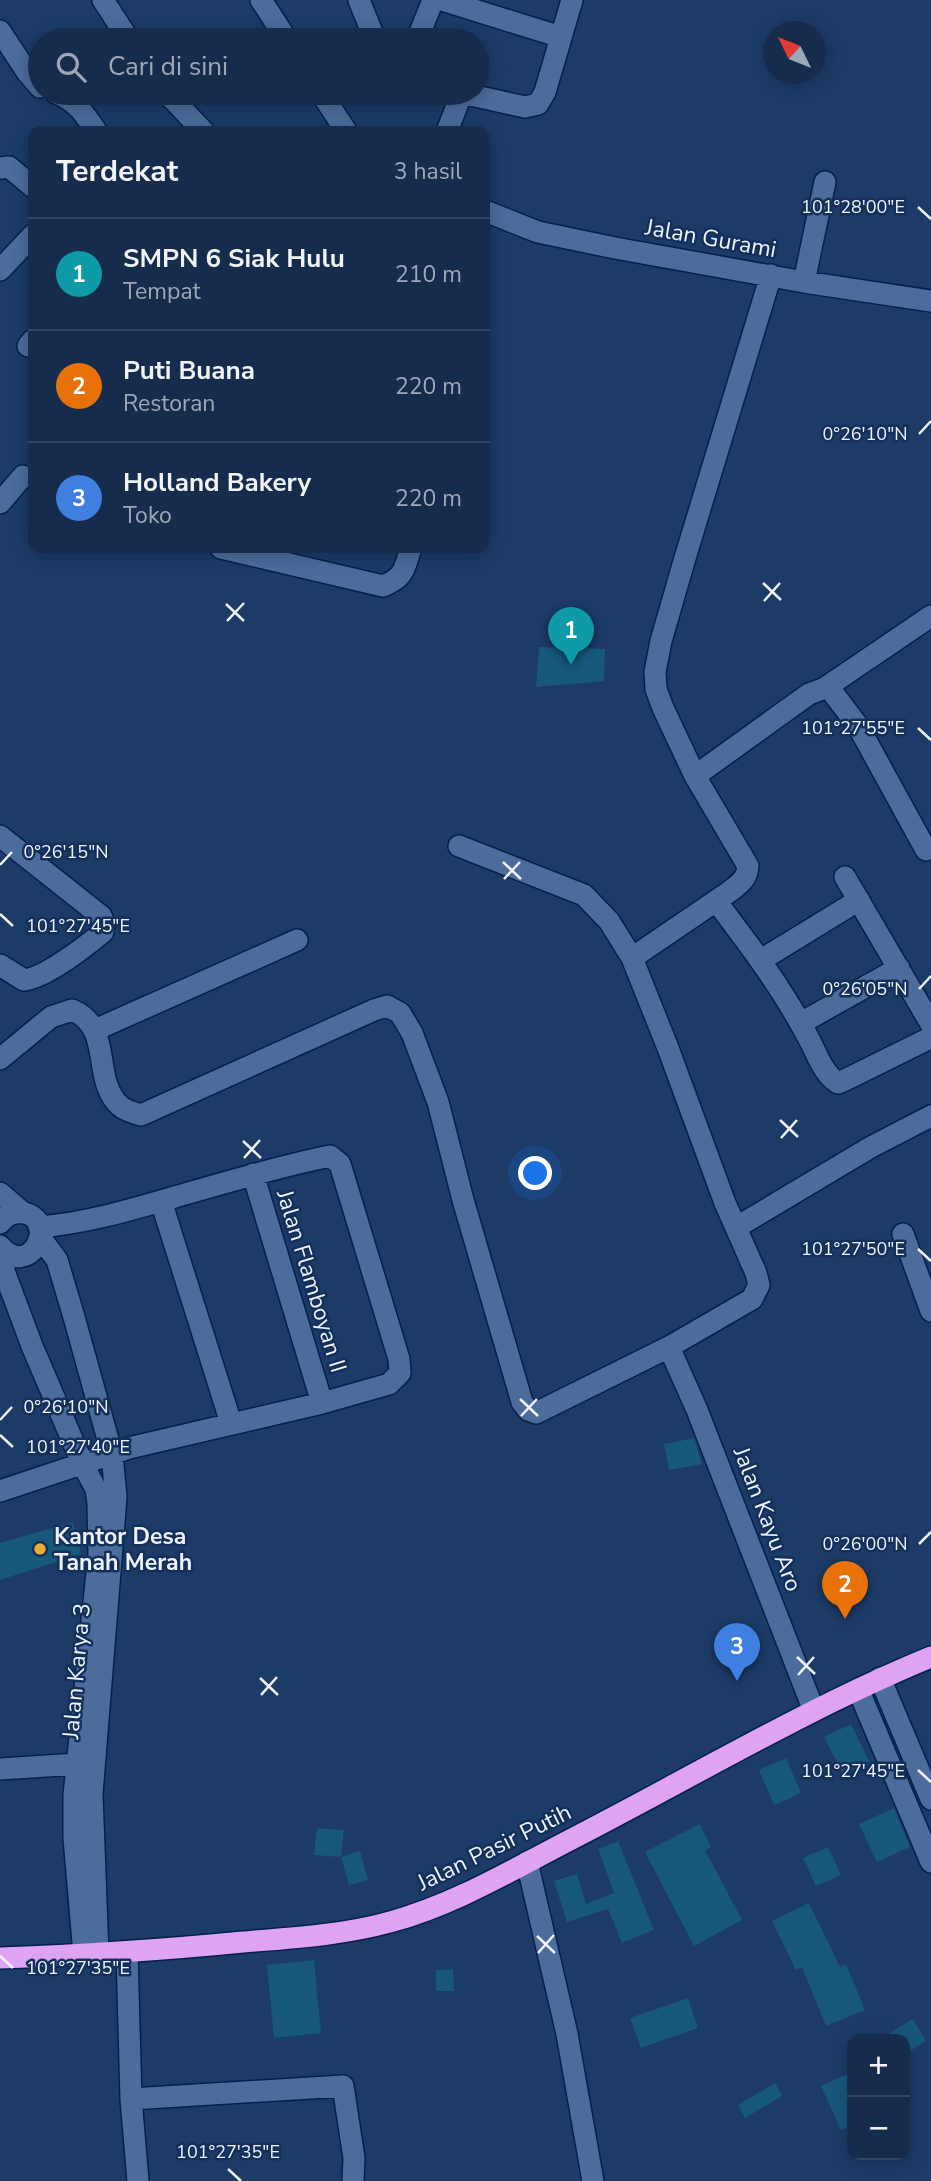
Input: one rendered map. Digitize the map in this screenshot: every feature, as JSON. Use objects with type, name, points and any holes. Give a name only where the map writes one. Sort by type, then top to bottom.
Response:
[{"type":"highway","name":"Jalan Pasir Putih","points":[[0,1958],[127,1953],[310,1936],[388,1923],[460,1898],[726,1755],[880,1678],[931,1657]]},
{"type":"street","points":[[103,0],[121,28]]},
{"type":"street","points":[[261,0],[279,28]]},
{"type":"street","points":[[422,28],[433,0]]},
{"type":"street","points":[[442,0],[561,37]]},
{"type":"street","points":[[490,99],[525,107],[538,104],[545,92],[572,0]]},
{"type":"street","points":[[361,2],[371,28]]},
{"type":"street","points":[[0,31],[28,73]]},
{"type":"street","points":[[77,105],[93,126]]},
{"type":"street","points":[[178,105],[198,126]]},
{"type":"street","points":[[329,105],[343,126]]},
{"type":"street","points":[[449,126],[457,105]]},
{"type":"street","points":[[0,168],[9,167],[28,183]]},
{"type":"street","points":[[804,282],[825,182]]},
{"type":"street","name":"Jalan Gurami","points":[[490,213],[538,232],[615,248],[804,282],[931,301]]},
{"type":"street","points":[[0,270],[28,240]]},
{"type":"street","points":[[632,958],[747,877],[748,866],[695,776],[663,708],[656,689],[655,672],[675,593],[771,275]]},
{"type":"street","points":[[0,503],[23,476]]},
{"type":"street","points":[[242,553],[383,586],[396,581],[404,572],[410,553]]},
{"type":"street","points":[[695,776],[809,694],[825,688],[931,616]]},
{"type":"street","points":[[825,688],[837,694],[858,726],[929,853]]},
{"type":"street","points":[[0,836],[101,916],[104,923],[103,932],[83,948],[36,977],[24,980],[0,965]]},
{"type":"street","points":[[0,1059],[51,1017],[72,1010],[85,1015],[95,1030],[109,1093],[122,1108],[141,1115],[373,1010],[387,1006],[401,1013],[412,1033],[438,1102],[463,1200],[525,1407],[536,1413],[669,1347],[752,1300],[759,1285],[632,958],[609,921],[584,895],[459,846]]},
{"type":"street","points":[[716,901],[761,960],[801,1023],[825,1070],[838,1083],[931,1035],[899,968],[845,877]]},
{"type":"street","points":[[761,960],[859,900]]},
{"type":"street","points":[[95,1030],[297,940]]},
{"type":"street","points":[[801,1023],[899,968]]},
{"type":"street","points":[[737,1227],[839,1166],[931,1116]]},
{"type":"street","points":[[0,1491],[112,1454],[231,1423],[321,1404],[389,1384],[400,1373],[399,1359],[340,1164],[330,1156],[253,1174],[40,1232]]},
{"type":"street","name":"Jalan Flamboyan II","points":[[253,1174],[321,1404]]},
{"type":"street","name":"Jalan Karya 3","points":[[0,1193],[33,1218],[57,1260],[112,1454],[116,1497],[76,1765],[83,1794]]},
{"type":"street","points":[[161,1201],[231,1423]]},
{"type":"street","points":[[1,1217],[11,1213],[23,1213]]},
{"type":"street","name":"Jalan Karya 3","points":[[2,1249],[16,1256],[29,1254],[38,1244],[40,1232]]},
{"type":"street","points":[[903,1234],[931,1311]]},
{"type":"street","name":"Jalan Karya 3","points":[[2,1249],[4,1271],[32,1346],[96,1489],[106,1553],[83,1794],[83,1838],[91,1954]]},
{"type":"street","name":"Jalan Kayu Aro","points":[[669,1347],[707,1435],[814,1711]]},
{"type":"street","points":[[880,1678],[931,1799]]},
{"type":"street","points":[[858,1689],[931,1862]]},
{"type":"street","points":[[0,1769],[76,1765]]},
{"type":"street","points":[[527,1862],[567,2035],[593,2181]]},
{"type":"street","points":[[127,1953],[131,2099],[138,2181]]},
{"type":"street","points":[[131,2099],[343,2086],[354,2158],[353,2181]]},
{"type":"building","points":[[539,647],[605,649],[604,681],[536,687]]},
{"type":"building","points":[[694,1438],[702,1464],[669,1470],[664,1444]]},
{"type":"building","name":"Kantor Desa Tanah Merah","points":[[73,1522],[81,1554],[0,1580],[0,1543]]},
{"type":"building","points":[[851,1724],[869,1761],[843,1774],[824,1737]]},
{"type":"building","points":[[786,1758],[801,1793],[774,1805],[759,1770]]},
{"type":"building","points":[[894,1808],[910,1847],[877,1862],[859,1824]]},
{"type":"building","points":[[700,1824],[711,1847],[705,1850],[742,1920],[694,1946],[645,1852]]},
{"type":"building","points":[[317,1828],[344,1830],[341,1857],[314,1855]]},
{"type":"building","points":[[618,1841],[654,1930],[622,1943],[608,1909],[567,1922],[554,1881],[577,1874],[586,1904],[614,1893],[598,1849]]},
{"type":"building","points":[[828,1847],[841,1875],[816,1886],[803,1858]]},
{"type":"building","points":[[360,1851],[368,1880],[349,1885],[341,1857]]},
{"type":"building","points":[[809,1903],[840,1967],[846,1964],[865,2010],[826,2026],[802,1967],[796,1970],[772,1921]]},
{"type":"building","points":[[314,1960],[321,2033],[274,2038],[267,1965]]},
{"type":"building","points":[[453,1969],[454,1991],[436,1991],[436,1970]]},
{"type":"building","points":[[688,1998],[698,2028],[641,2048],[630,2018]]},
{"type":"building","points":[[913,2019],[926,2041],[910,2051],[910,2034],[888,2034]]},
{"type":"building","points":[[847,2074],[847,2127],[841,2130],[821,2086]]},
{"type":"building","points":[[775,2083],[782,2096],[745,2118],[738,2105]]},
{"type":"place","name":"SMPN 6 Siak Hulu","points":[[571,665]]},
{"type":"place","name":"Kantor Desa Tanah Merah","points":[[40,1549]]},
{"type":"place","name":"Puti Buana","points":[[845,1619]]},
{"type":"place","name":"Holland Bakery","points":[[737,1681]]}]
